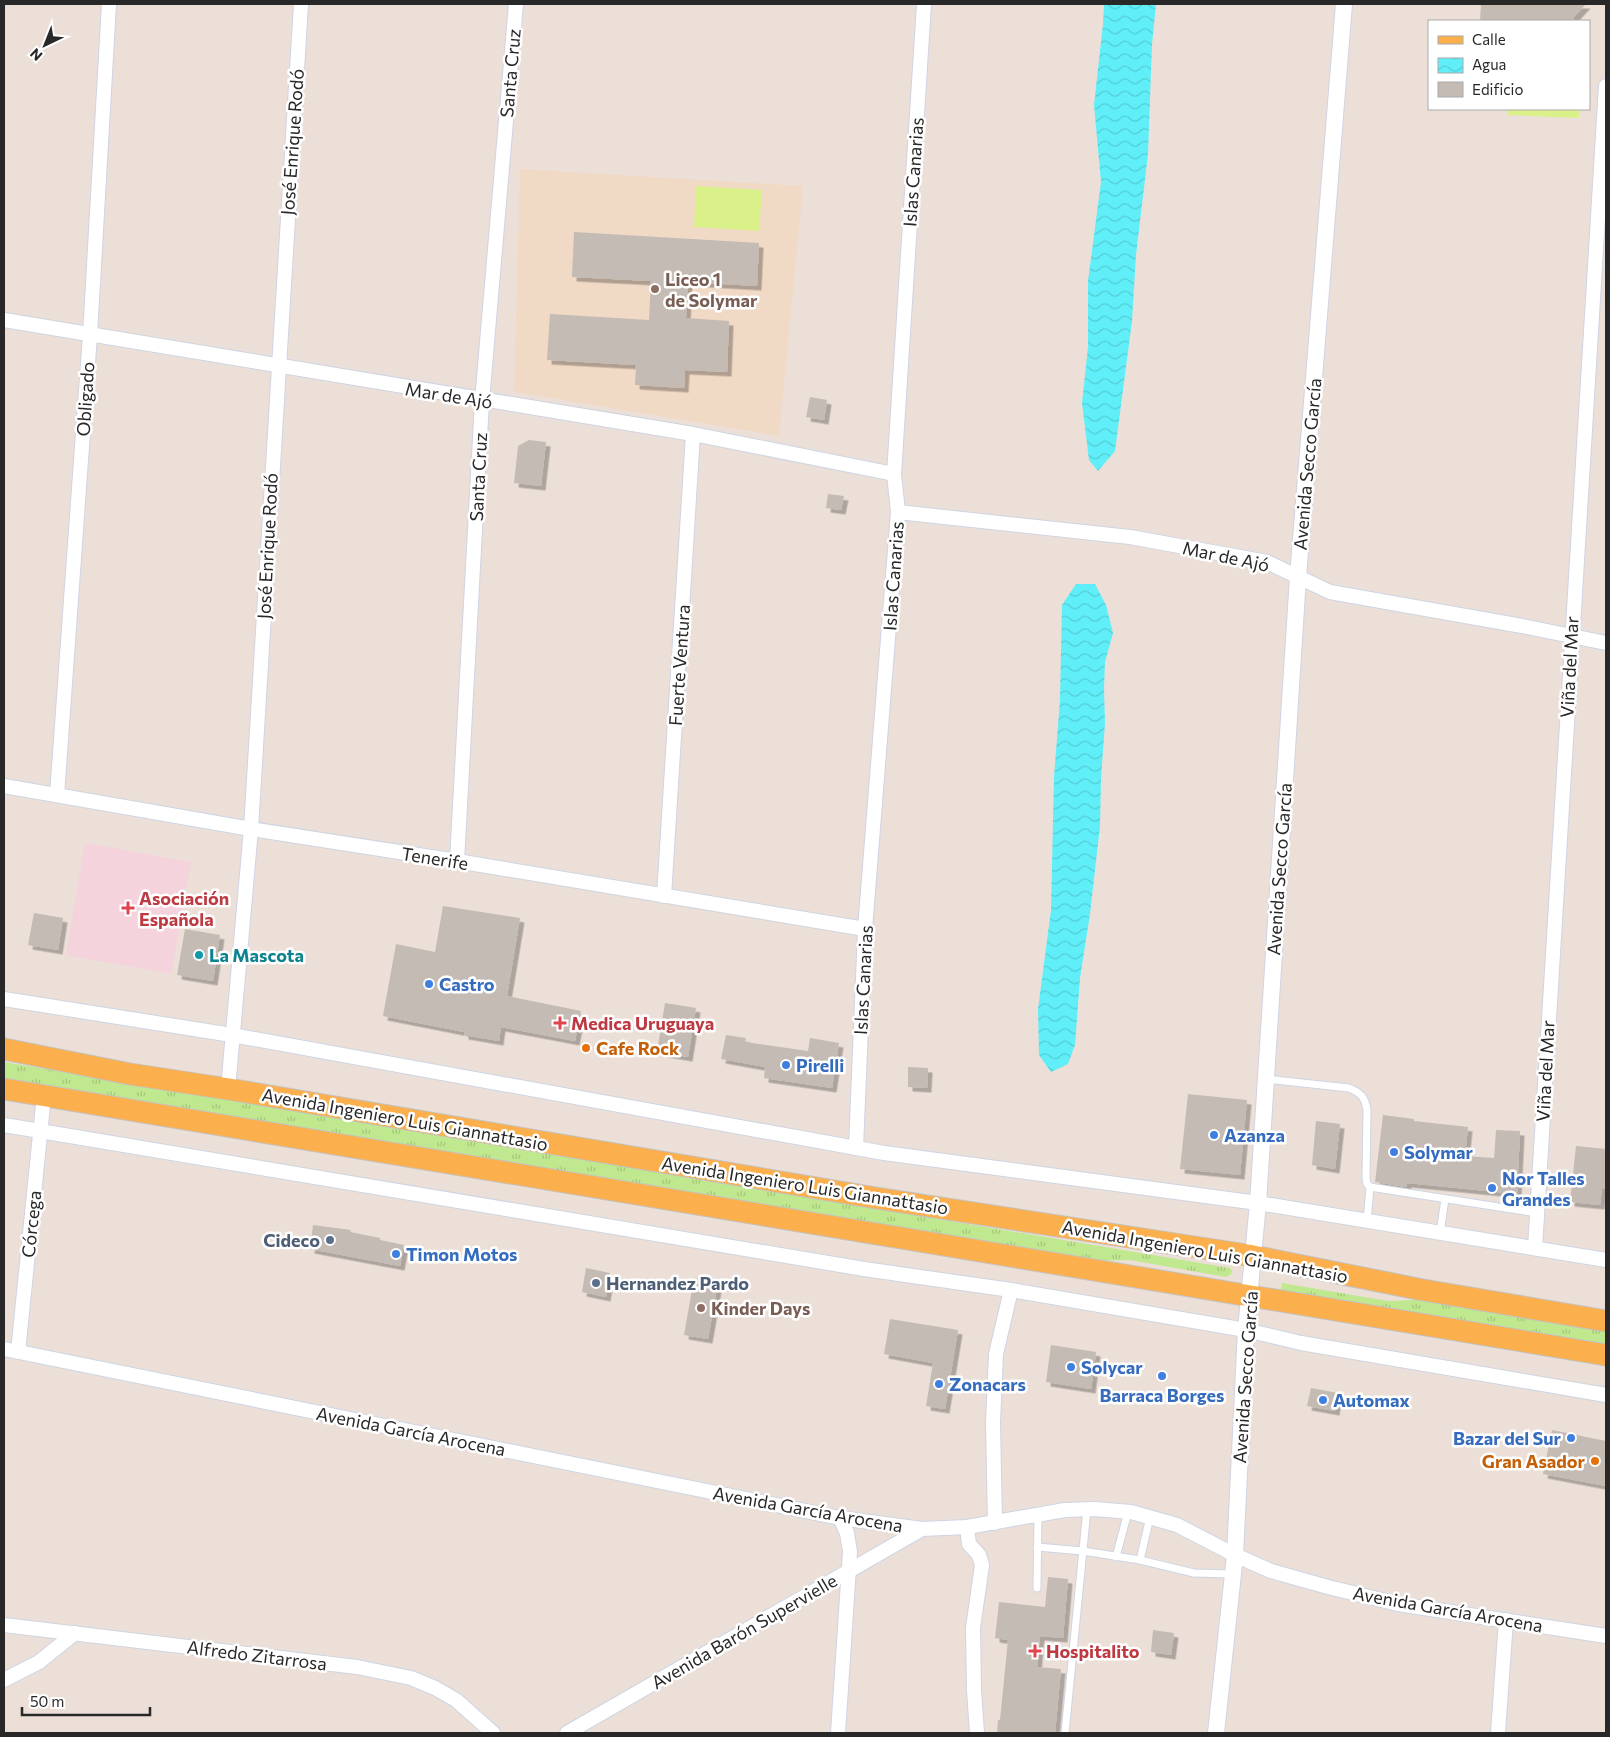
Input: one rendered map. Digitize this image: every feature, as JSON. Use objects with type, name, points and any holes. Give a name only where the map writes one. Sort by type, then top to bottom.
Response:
[{"type":"main road","name":"Avenida Ingeniero Luis Giannattasio","points":[[4,1049],[130,1074],[228,1088],[876,1198],[1253,1256],[1423,1290],[1606,1320]]},
{"type":"main road","name":"Avenida Ingeniero Luis Giannattasio","points":[[4,1089],[856,1230],[1102,1273],[1250,1295],[1606,1355]]},
{"type":"street","name":"Obligado","points":[[57,795],[90,335],[109,4]]},
{"type":"street","name":"José Enrique Rodó","points":[[228,1088],[251,829],[301,4]]},
{"type":"street","name":"Santa Cruz","points":[[457,861],[482,401],[516,4]]},
{"type":"street","name":"Islas Canarias","points":[[856,1148],[866,929],[898,512],[894,474],[924,4]]},
{"type":"street","name":"Avenida Secco García","points":[[1216,1733],[1235,1555],[1246,1330],[1258,1203],[1298,577],[1344,4]]},
{"type":"street","name":"Viña del Mar","points":[[1535,1248],[1606,86]]},
{"type":"street","name":"Mar de Ajó","points":[[4,320],[482,401],[693,434],[894,474]]},
{"type":"street","name":"Fuerte Ventura","points":[[664,896],[693,434]]},
{"type":"street","name":"Mar de Ajó","points":[[898,512],[1130,538],[1267,562],[1330,592],[1606,643]]},
{"type":"street","name":"Tenerife","points":[[4,786],[251,829],[866,929]]},
{"type":"street","points":[[4,999],[232,1035],[884,1153],[1258,1203],[1606,1260]]},
{"type":"street","name":"Córcega","points":[[11,1350],[44,1096]]},
{"type":"street","points":[[4,1125],[864,1268],[1010,1290],[1246,1330],[1301,1343],[1606,1395]]},
{"type":"street","points":[[995,1522],[993,1423],[996,1354],[1010,1290]]},
{"type":"street","name":"Avenida García Arocena","points":[[11,1350],[840,1518],[922,1528],[967,1527],[1065,1510],[1128,1512],[1177,1526],[1271,1571],[1398,1604],[1606,1636]]},
{"type":"street","points":[[838,1733],[850,1570],[847,1533],[840,1518]]},
{"type":"street","points":[[967,1527],[969,1544],[979,1555],[982,1566],[973,1628],[974,1690],[978,1733]]},
{"type":"street","name":"Avenida Barón Supervielle","points":[[566,1733],[922,1528]]},
{"type":"street","points":[[1498,1733],[1506,1620]]},
{"type":"street","name":"Alfredo Zitarrosa","points":[[4,1624],[357,1667],[411,1678],[456,1700],[493,1733]]},
{"type":"street","points":[[4,1680],[39,1662],[76,1633]]},
{"type":"lane","points":[[1266,1080],[1349,1088],[1360,1092],[1366,1101],[1367,1110],[1366,1178],[1367,1184],[1370,1187],[1367,1221]]},
{"type":"lane","points":[[1370,1187],[1537,1213]]},
{"type":"lane","points":[[1440,1233],[1445,1199]]},
{"type":"lane","points":[[1065,1733],[1088,1510]]},
{"type":"lane","points":[[1116,1557],[1128,1512]]},
{"type":"lane","points":[[1037,1588],[1038,1514]]},
{"type":"lane","points":[[1140,1560],[1150,1517]]},
{"type":"lane","points":[[1037,1548],[1084,1551],[1140,1560],[1194,1573],[1233,1574]]},
{"type":"shaded area","name":"Liceo 1 de Solymar","points":[[520,169],[803,186],[779,436],[514,392]]},
{"type":"shaded area","name":"Asociación Española","points":[[85,843],[191,862],[171,974],[66,955]]},
{"type":"green space","points":[[1508,110],[1579,110],[1579,118],[1508,115]]},
{"type":"green space","points":[[696,186],[762,190],[759,231],[694,227]]},
{"type":"green space","points":[[4,1062],[1230,1268],[1232,1271],[1226,1277],[1130,1260],[1091,1261],[4,1078]]},
{"type":"green space","points":[[1282,1283],[1388,1301],[1417,1300],[1606,1330],[1606,1345],[1281,1290]]},
{"type":"water","points":[[1104,4],[1156,4],[1152,44],[1148,154],[1136,255],[1132,321],[1115,451],[1098,471],[1089,460],[1082,403],[1088,347],[1088,281],[1101,182],[1094,105]]},
{"type":"water","points":[[1076,584],[1095,584],[1106,605],[1113,633],[1105,662],[1105,723],[1100,826],[1090,914],[1080,978],[1075,1045],[1068,1064],[1051,1072],[1039,1055],[1038,1009],[1051,910],[1054,777],[1060,700],[1062,605]]},
{"type":"building","points":[[1481,4],[1586,4],[1574,17],[1574,20],[1480,20]]},
{"type":"building","points":[[574,232],[759,243],[757,286],[688,282],[686,318],[729,321],[727,372],[685,370],[684,388],[635,385],[636,365],[547,360],[550,314],[649,320],[651,281],[572,277]]},
{"type":"building","points":[[810,397],[827,400],[824,420],[806,417]]},
{"type":"building","points":[[529,440],[546,442],[541,486],[514,483],[518,446]]},
{"type":"building","points":[[828,494],[844,496],[841,510],[826,508]]},
{"type":"building","points":[[443,906],[520,918],[507,996],[581,1011],[575,1041],[501,1027],[499,1041],[464,1035],[464,1032],[383,1016],[396,944],[435,952]]},
{"type":"building","points":[[34,913],[63,918],[58,950],[28,945]]},
{"type":"building","name":"La Mascota","points":[[185,929],[220,935],[213,981],[177,975]]},
{"type":"building","points":[[665,1003],[696,1008],[688,1057],[657,1052]]},
{"type":"building","points":[[726,1035],[746,1038],[745,1042],[808,1051],[810,1038],[839,1043],[832,1088],[764,1078],[765,1067],[721,1059]]},
{"type":"building","points":[[908,1067],[928,1068],[927,1088],[908,1087]]},
{"type":"building","name":"Azanza","points":[[1188,1094],[1247,1100],[1240,1175],[1180,1169]]},
{"type":"building","points":[[1383,1115],[1414,1119],[1414,1121],[1468,1127],[1465,1156],[1494,1158],[1496,1130],[1520,1131],[1517,1194],[1407,1183],[1406,1187],[1375,1182]]},
{"type":"building","points":[[1316,1121],[1340,1124],[1335,1169],[1312,1165]]},
{"type":"building","points":[[1576,1146],[1606,1149],[1606,1188],[1602,1189],[1600,1205],[1570,1202]]},
{"type":"building","points":[[313,1225],[351,1230],[350,1232],[404,1245],[400,1266],[310,1249]]},
{"type":"building","name":"Hernandez Pardo","points":[[586,1268],[610,1273],[606,1297],[582,1292]]},
{"type":"building","name":"Kinder Days","points":[[694,1278],[718,1282],[708,1339],[684,1335]]},
{"type":"building","name":"Zonacars","points":[[890,1319],[958,1330],[945,1409],[926,1406],[933,1363],[884,1354]]},
{"type":"building","name":"Solycar","points":[[1051,1345],[1096,1352],[1091,1389],[1046,1382]]},
{"type":"building","name":"Automax","points":[[1311,1388],[1338,1393],[1335,1411],[1307,1406]]},
{"type":"building","points":[[1552,1430],[1606,1441],[1606,1486],[1543,1474]]},
{"type":"building","name":"Hospitalito","points":[[1048,1577],[1068,1579],[1063,1638],[1040,1636],[1037,1667],[1061,1669],[1055,1733],[997,1733],[1008,1640],[995,1638],[999,1602],[1045,1607]]},
{"type":"building","points":[[1153,1630],[1174,1633],[1171,1655],[1151,1652]]},
{"type":"place","name":"Liceo 1 de Solymar","points":[[655,289]]},
{"type":"place","name":"Asociación Española","points":[[128,908]]},
{"type":"place","name":"La Mascota","points":[[199,955]]},
{"type":"place","name":"Castro","points":[[429,984]]},
{"type":"place","name":"Medica Uruguaya","points":[[560,1023]]},
{"type":"place","name":"Cafe Rock","points":[[586,1048]]},
{"type":"place","name":"Pirelli","points":[[786,1065]]},
{"type":"place","name":"Azanza","points":[[1214,1135]]},
{"type":"place","name":"Solymar","points":[[1394,1152]]},
{"type":"place","name":"Nor Talles Grandes","points":[[1492,1188]]},
{"type":"place","name":"Cideco","points":[[330,1240]]},
{"type":"place","name":"Timon Motos","points":[[396,1254]]},
{"type":"place","name":"Hernandez Pardo","points":[[596,1283]]},
{"type":"place","name":"Kinder Days","points":[[701,1308]]},
{"type":"place","name":"Solycar","points":[[1071,1367]]},
{"type":"place","name":"Barraca Borges","points":[[1162,1376]]},
{"type":"place","name":"Zonacars","points":[[939,1384]]},
{"type":"place","name":"Automax","points":[[1323,1400]]},
{"type":"place","name":"Bazar del Sur","points":[[1571,1438]]},
{"type":"place","name":"Gran Asador","points":[[1595,1461]]},
{"type":"place","name":"Hospitalito","points":[[1035,1651]]}]
